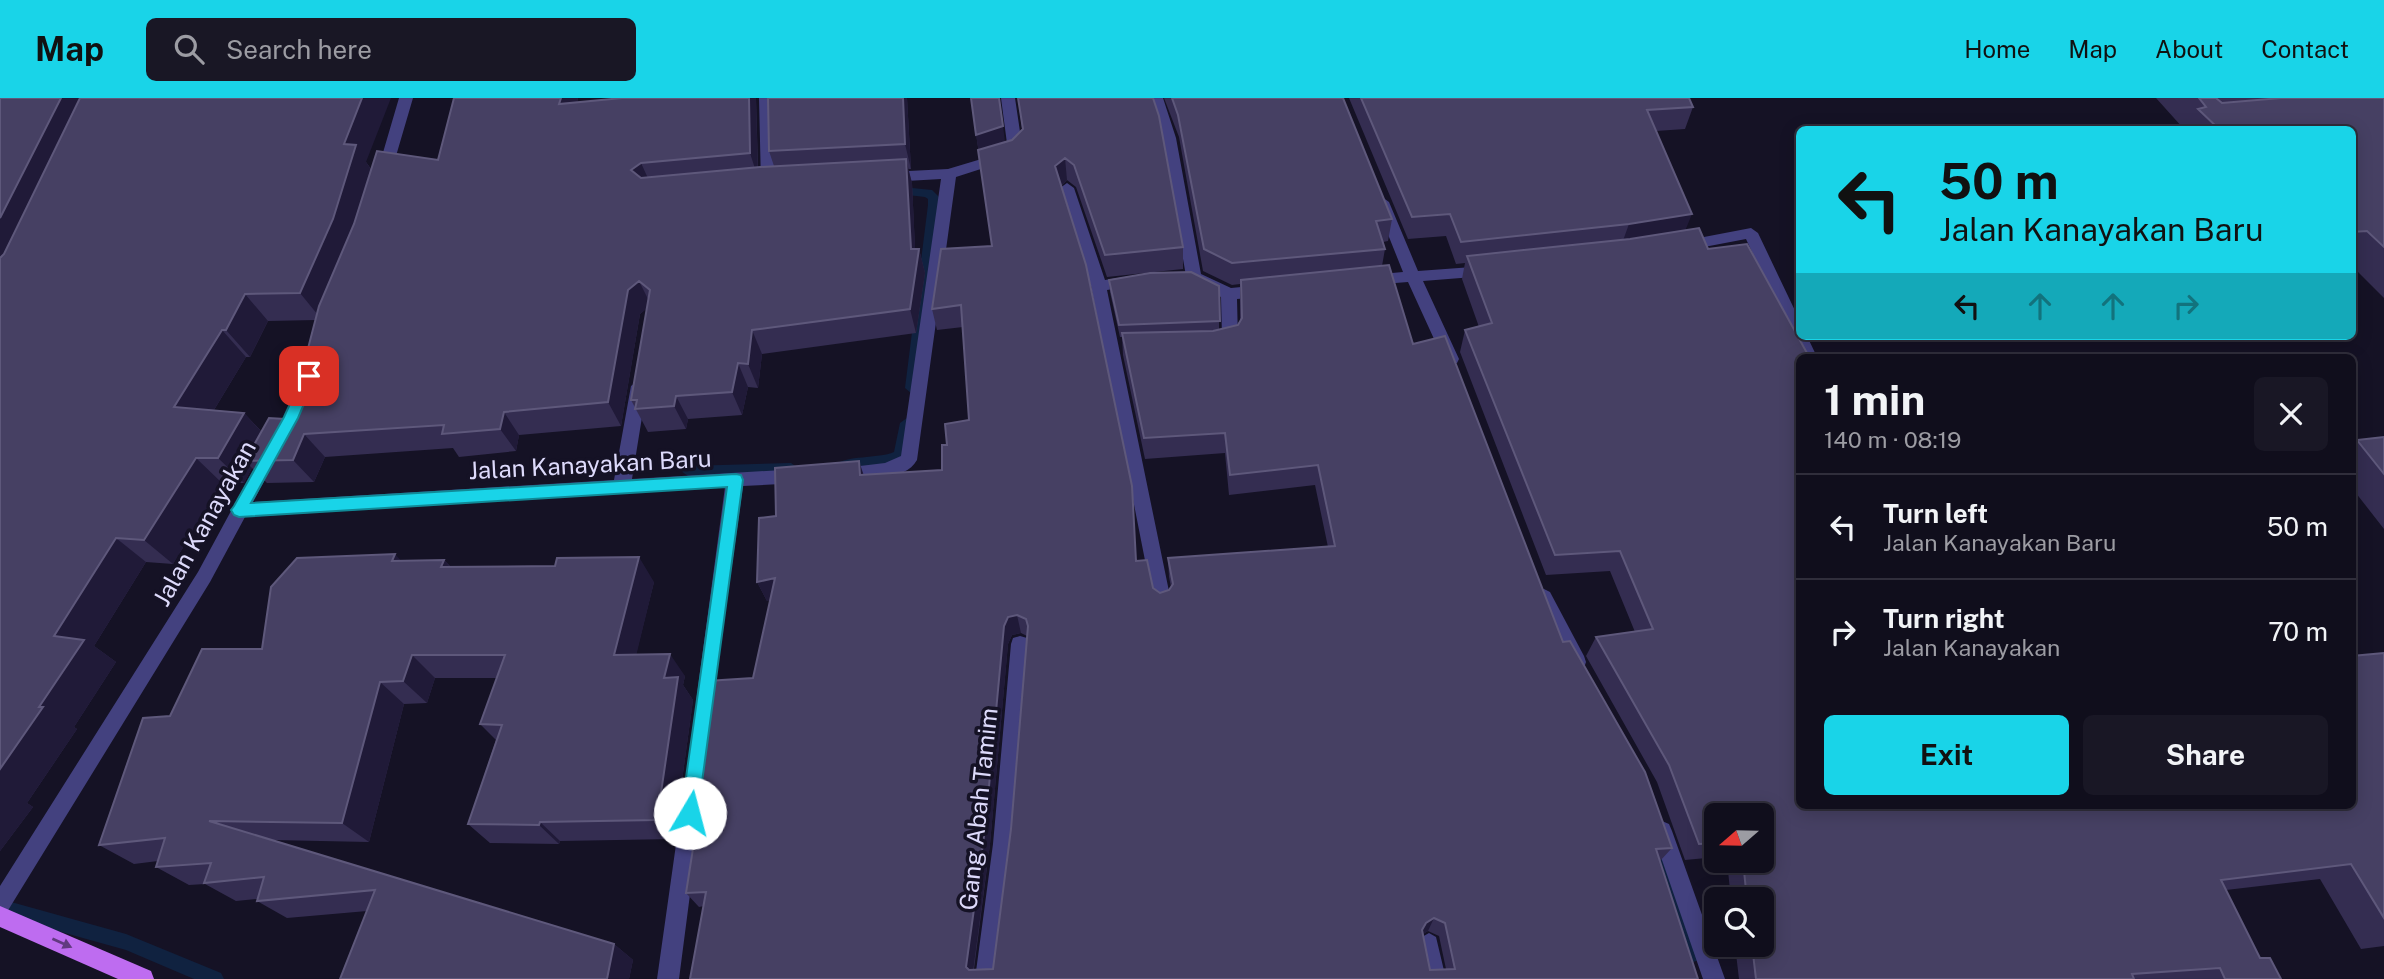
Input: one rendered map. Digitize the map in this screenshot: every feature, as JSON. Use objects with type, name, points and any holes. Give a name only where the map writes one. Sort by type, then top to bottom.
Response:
[{"type":"main road","points":[[0,916],[143,979]]},
{"type":"street","points":[[377,195],[406,98]]},
{"type":"street","points":[[766,98],[769,184]]},
{"type":"street","points":[[880,177],[949,174],[1009,157],[1016,152],[1008,98]]},
{"type":"street","points":[[1156,98],[1169,138],[1188,276],[1228,294],[1281,289]]},
{"type":"street","points":[[736,480],[884,471],[900,467],[909,460],[949,174]]},
{"type":"street","points":[[1376,187],[1457,375]]},
{"type":"street","points":[[1068,188],[1117,346],[1162,601]]},
{"type":"street","points":[[1672,248],[1751,233],[1796,329]]},
{"type":"street","points":[[1360,281],[1497,270]]},
{"type":"street","points":[[1099,286],[1150,278]]},
{"type":"street","points":[[1201,344],[1230,340],[1228,294]]},
{"type":"street","points":[[622,486],[642,367]]},
{"type":"street","name":"Jalan Kanayakan","points":[[0,905],[204,577],[278,441]]},
{"type":"street","name":"Jalan Kanayakan Baru","points":[[239,510],[736,480],[704,716]]},
{"type":"street","points":[[1534,575],[1586,677]]},
{"type":"street","name":"Gang Abah Tamim","points":[[986,979],[1003,844],[1020,644]]},
{"type":"street","points":[[668,979],[694,785]]},
{"type":"street","points":[[1654,808],[1714,979]]},
{"type":"street","points":[[1429,944],[1436,979]]},
{"type":"building","points":[[0,98],[61,98],[0,218]]},
{"type":"building","points":[[80,98],[362,98],[344,144],[356,145],[333,219],[300,293],[245,294],[226,330],[222,330],[174,407],[244,413],[218,458],[196,458],[144,540],[116,538],[54,636],[84,640],[39,707],[43,707],[0,769],[0,258]]},
{"type":"building","points":[[454,98],[561,98],[559,104],[622,98],[749,98],[750,153],[641,163],[631,170],[641,178],[760,167],[906,159],[911,249],[919,249],[910,309],[752,330],[748,364],[738,363],[732,392],[676,396],[674,406],[635,409],[637,400],[631,400],[650,290],[639,281],[628,290],[608,402],[504,412],[500,429],[442,434],[444,425],[304,434],[293,460],[245,461],[269,418],[285,419],[297,391],[319,306],[354,224],[377,151],[438,160]]},
{"type":"building","points":[[768,98],[903,98],[905,144],[769,151]]},
{"type":"building","points":[[971,98],[999,98],[1003,126],[976,135]]},
{"type":"building","points":[[1018,98],[1153,98],[1159,116],[1183,247],[1105,255],[1074,165],[1065,158],[1055,166],[1086,265],[1132,486],[1136,561],[1147,560],[1153,588],[1160,593],[1169,590],[1173,584],[1168,558],[1335,546],[1318,465],[1230,475],[1225,433],[1144,438],[1122,333],[1213,331],[1238,325],[1242,318],[1241,280],[1389,265],[1413,344],[1445,336],[1563,642],[1570,641],[1645,772],[1672,848],[1656,849],[1698,979],[690,979],[706,892],[686,893],[697,823],[687,823],[707,681],[753,678],[775,578],[757,582],[759,518],[776,516],[775,468],[859,461],[860,475],[942,470],[942,445],[947,445],[945,424],[969,420],[961,305],[932,309],[941,249],[992,246],[978,150],[1012,140],[1023,129]],"holes":[[[1017,615],[1026,619],[1028,626],[1011,829],[993,969],[969,970],[966,967],[985,829],[1004,626],[1008,617]],[[1434,918],[1445,923],[1455,969],[1430,970],[1422,930],[1426,923]]]},
{"type":"building","points":[[1172,98],[1343,98],[1392,219],[1376,221],[1385,249],[1232,263],[1204,249],[1178,115]]},
{"type":"building","points":[[1361,98],[1689,98],[1693,107],[1647,110],[1692,214],[1629,224],[1461,242],[1450,214],[1412,217]]},
{"type":"building","points":[[2199,98],[2216,98],[2222,103],[2281,98],[2384,98],[2384,247],[2367,231],[2356,232],[2356,126],[2216,126],[2198,109],[2206,107]]},
{"type":"building","points":[[1699,228],[1708,249],[1747,244],[1796,333],[1796,340],[1800,340],[1807,353],[1796,354],[1796,809],[2356,809],[2356,656],[2384,653],[2384,918],[2351,864],[2221,880],[2260,958],[2270,958],[2281,979],[2225,979],[2220,968],[2132,974],[2134,979],[1756,979],[1753,957],[1774,957],[1774,887],[1746,887],[1744,873],[1774,873],[1774,803],[1704,803],[1704,844],[1699,844],[1669,765],[1596,637],[1653,629],[1620,551],[1555,555],[1465,330],[1492,323],[1467,256],[1630,239]]},
{"type":"building","points":[[1191,272],[1219,286],[1220,321],[1119,325],[1109,280],[1150,273]]},
{"type":"building","points":[[2384,437],[2384,474],[2357,440]]},
{"type":"building","points":[[395,554],[392,561],[444,560],[441,567],[555,566],[557,558],[639,557],[614,655],[670,654],[664,678],[678,677],[657,820],[540,822],[539,825],[468,824],[502,725],[480,724],[505,655],[412,655],[403,681],[380,682],[342,823],[209,821],[614,944],[607,979],[340,979],[375,890],[257,901],[264,877],[204,883],[211,863],[156,867],[165,838],[99,845],[143,718],[170,716],[202,649],[262,649],[271,587],[297,558]]},
{"type":"waterway","points":[[911,388],[934,205],[934,198],[928,193],[912,192]]},
{"type":"waterway","points":[[843,465],[880,462],[900,455],[907,423]]},
{"type":"waterway","points":[[688,471],[791,468]]},
{"type":"waterway","points":[[1658,849],[1693,954]]},
{"type":"waterway","points":[[4,908],[126,942],[215,979]]},
{"type":"route","points":[[309,376],[291,418],[239,510],[736,480],[690,813]]}]
